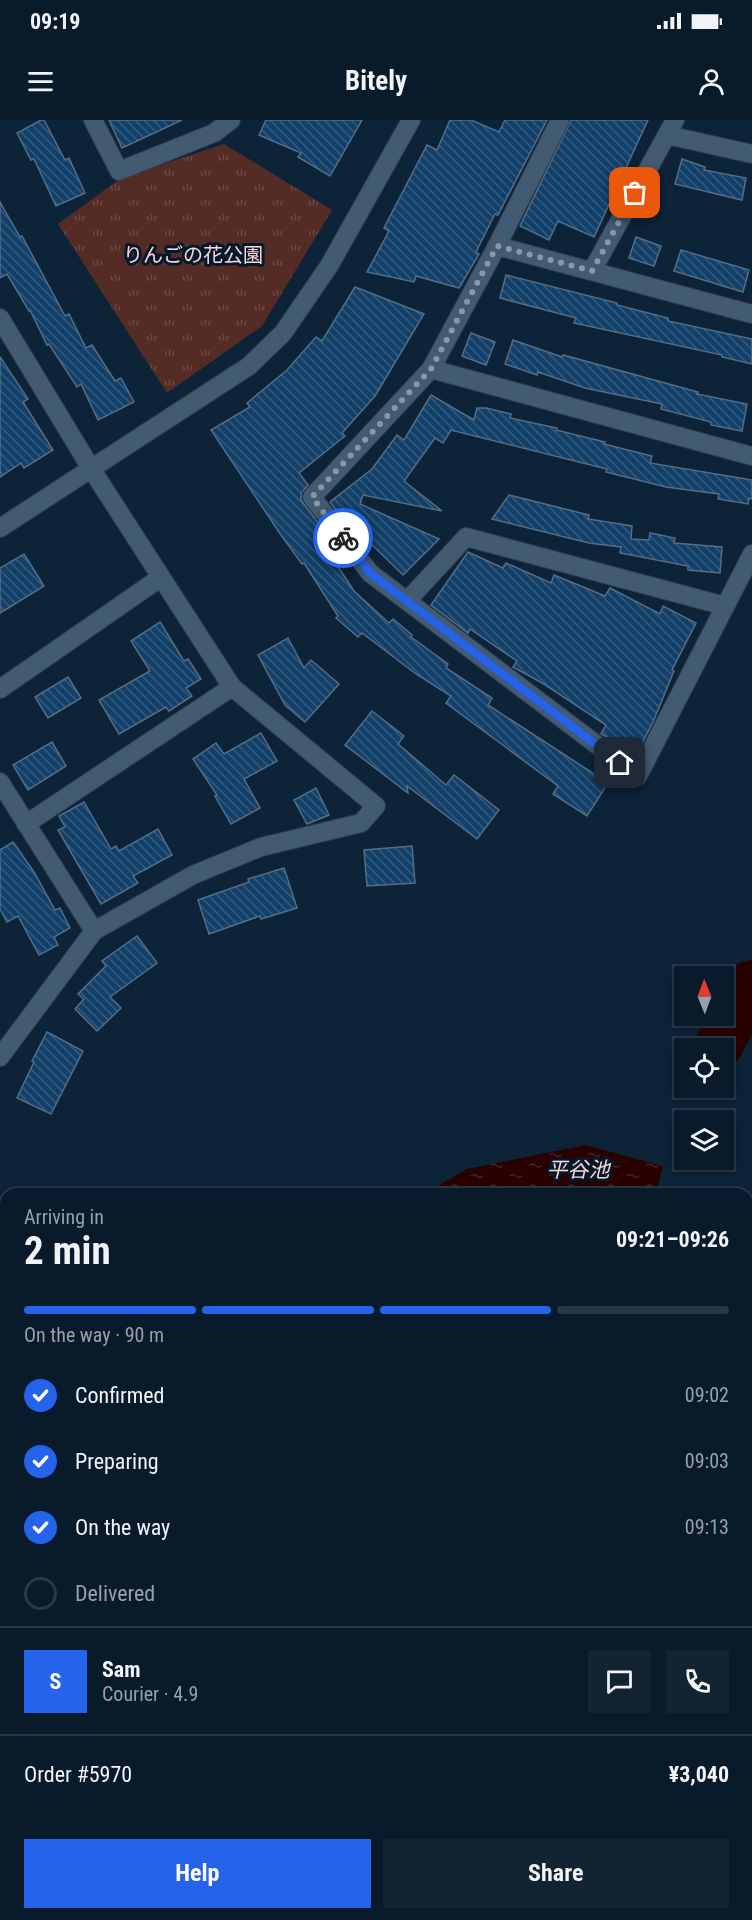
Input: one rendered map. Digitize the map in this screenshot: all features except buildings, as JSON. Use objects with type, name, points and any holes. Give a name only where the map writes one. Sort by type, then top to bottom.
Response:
[{"type":"street","points":[[93,120],[119,171],[214,133],[231,120]]},
{"type":"street","points":[[0,528],[249,366],[284,333],[328,266],[411,120]]},
{"type":"street","points":[[561,120],[431,369],[312,497],[370,573],[638,776],[752,554]]},
{"type":"street","points":[[592,271],[671,127],[752,154]]},
{"type":"street","points":[[497,246],[752,314]]},
{"type":"street","points":[[0,318],[5,339],[232,687],[376,806],[361,823],[261,847],[193,875],[94,931],[0,1054]]},
{"type":"street","points":[[431,369],[752,456]]},
{"type":"street","points":[[407,601],[466,537],[725,606]]},
{"type":"street","points":[[0,688],[160,578]]},
{"type":"street","points":[[26,824],[232,687]]},
{"type":"street","points":[[0,782],[94,931]]},
{"type":"green space","name":"りんごの花公園","points":[[224,144],[332,210],[262,326],[167,393],[58,224],[121,178]]},
{"type":"water","name":"平谷池","points":[[585,1145],[663,1166],[658,1188],[434,1188],[467,1169]]},
{"type":"waterway","points":[[723,1038],[752,984]]},
{"type":"way so far","points":[[343,538],[312,497],[431,369],[497,246],[592,271],[635,193]]},
{"type":"route","points":[[343,538],[370,573],[620,763]]}]
